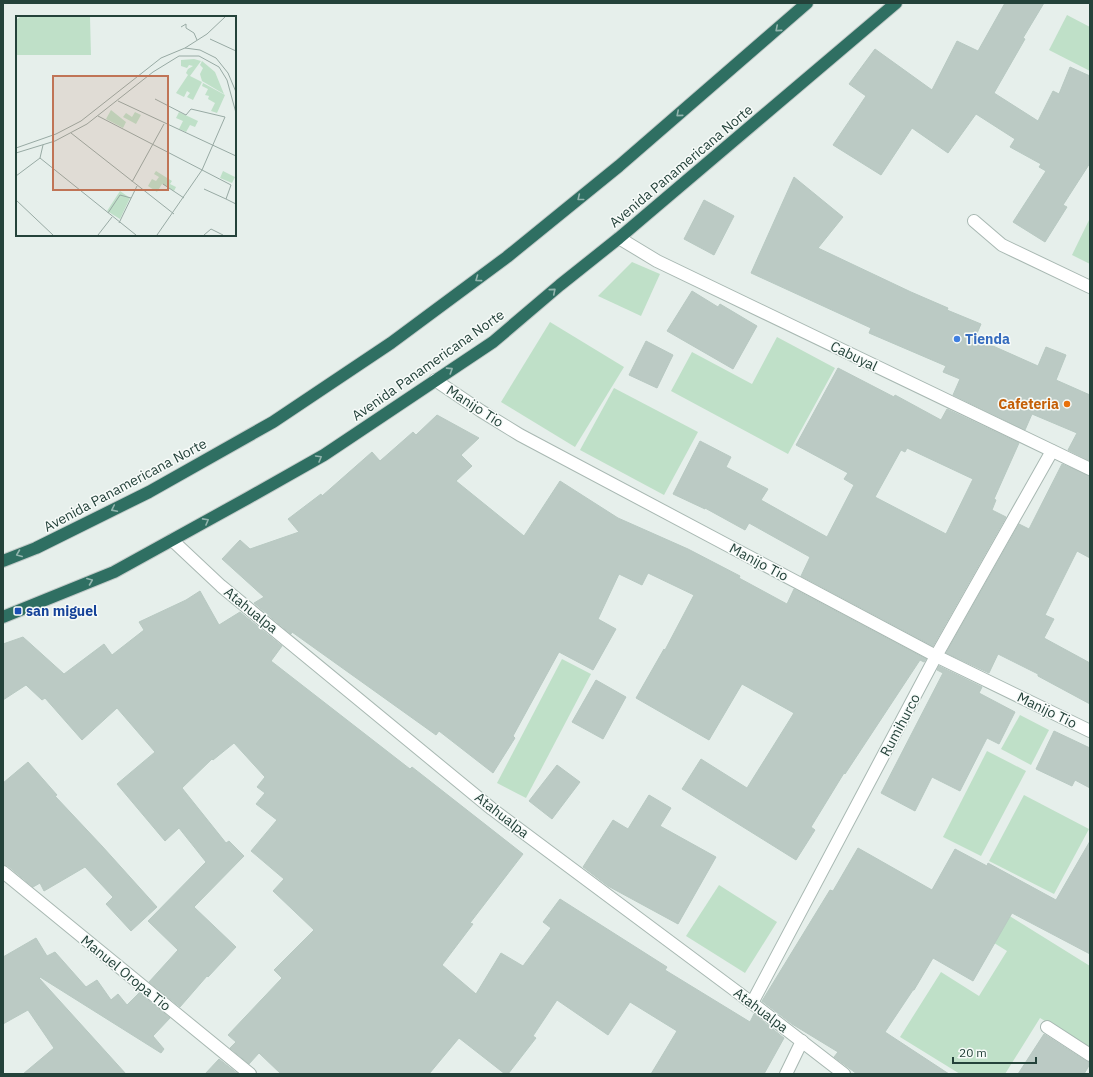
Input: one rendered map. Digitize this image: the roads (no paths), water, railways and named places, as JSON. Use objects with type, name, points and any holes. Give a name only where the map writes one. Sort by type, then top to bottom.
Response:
[{"type":"highway","name":"Avenida Panamericana Norte","points":[[3,561],[36,548],[149,492],[273,422],[391,343],[507,258],[578,200],[807,3]]},
{"type":"highway","name":"Avenida Panamericana Norte","points":[[3,617],[114,572],[324,455],[493,342],[560,285],[620,238],[896,3]]},
{"type":"street","points":[[974,221],[1002,244],[1090,287]]},
{"type":"street","name":"Cabuyal","points":[[620,238],[657,261],[1090,469]]},
{"type":"street","name":"Manijo Tio","points":[[435,380],[520,435],[936,656],[1090,731]]},
{"type":"street","name":"Rumihurco","points":[[752,1003],[936,656],[1052,451]]},
{"type":"street","name":"Atahualpa","points":[[172,540],[221,586],[492,809],[752,1003],[844,1074]]},
{"type":"street","name":"Manuel Oropa Tio","points":[[3,872],[250,1074]]},
{"type":"street","points":[[1047,1027],[1090,1055]]},
{"type":"street","points":[[786,1074],[802,1041]]},
{"type":"place","name":"Tienda","points":[[957,339]]},
{"type":"place","name":"Cafeteria","points":[[1067,404]]},
{"type":"place","name":"san miguel","points":[[18,611]]}]
